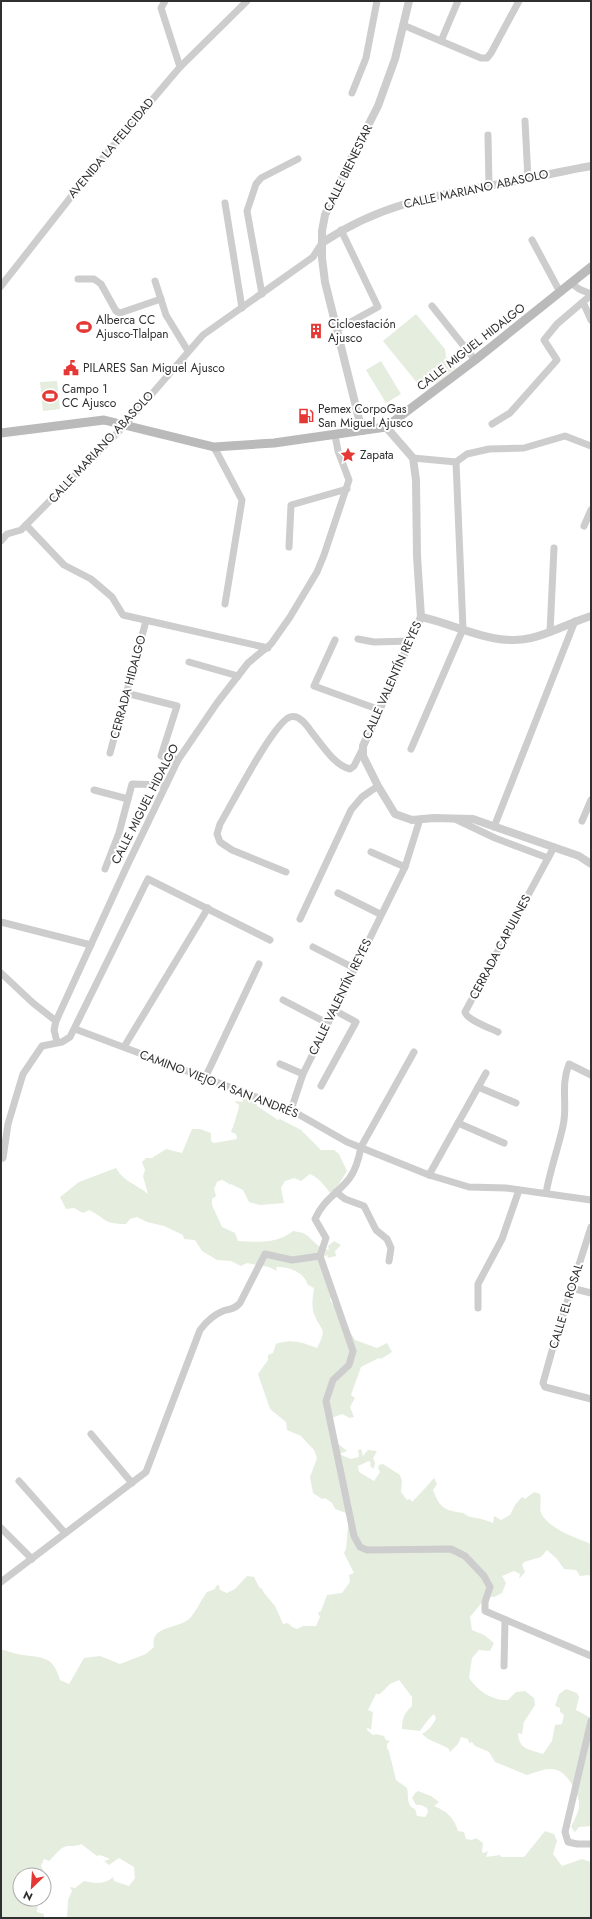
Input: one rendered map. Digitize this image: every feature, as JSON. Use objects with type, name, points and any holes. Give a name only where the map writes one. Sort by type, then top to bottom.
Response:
[{"type":"main road","name":"CALLE MIGUEL HIDALGO","points":[[1,433],[104,420],[214,448],[274,443],[386,427],[475,360],[591,268]]},
{"type":"street","points":[[165,1],[162,8],[180,68]]},
{"type":"street","name":"AVENIDA LA FELICIDAD","points":[[1,286],[85,179],[180,68],[247,1]]},
{"type":"street","points":[[352,93],[366,58],[377,1]]},
{"type":"street","name":"CALLE BIENESTAR","points":[[362,431],[325,282],[322,231],[326,215],[343,176],[378,106],[395,59],[408,1]]},
{"type":"street","points":[[441,41],[458,1]]},
{"type":"street","points":[[403,25],[481,58],[487,58],[519,1]]},
{"type":"street","points":[[525,121],[528,179]]},
{"type":"street","points":[[488,135],[489,186]]},
{"type":"street","points":[[262,294],[247,211],[256,184],[261,178],[298,159]]},
{"type":"street","name":"CALLE MARIANO ABASOLO","points":[[1,541],[8,534],[21,530],[124,426],[202,335],[262,294],[313,256],[322,243],[341,230],[378,212],[405,203],[591,166]]},
{"type":"street","points":[[225,203],[242,308]]},
{"type":"street","points":[[336,330],[378,307],[341,230]]},
{"type":"street","points":[[532,240],[560,292]]},
{"type":"street","points":[[78,279],[94,280],[101,284],[116,311],[120,313],[161,299]]},
{"type":"street","points":[[155,281],[166,315],[188,351]]},
{"type":"street","points":[[492,424],[510,413],[557,360],[544,340],[556,324],[591,294],[579,289],[571,283]]},
{"type":"street","points":[[583,302],[591,320]]},
{"type":"street","points":[[432,306],[475,360]]},
{"type":"street","points":[[386,427],[413,458],[456,462],[467,454],[490,449],[524,448],[565,436],[591,446]]},
{"type":"street","name":"CALLE MIGUEL HIDALGO","points":[[56,1021],[178,760],[210,712],[238,676],[248,664],[268,648],[290,617],[317,572],[349,480],[338,451],[335,435]]},
{"type":"street","points":[[214,448],[242,500],[225,604]]},
{"type":"street","name":"CALLE VALENTÍN REYES","points":[[413,458],[416,480],[417,556],[420,617],[411,641],[363,746],[363,756],[378,786],[395,814],[412,820],[453,818],[473,819],[578,856],[591,864]]},
{"type":"street","points":[[411,749],[463,629],[456,462]]},
{"type":"street","points":[[289,547],[291,505],[347,489]]},
{"type":"street","points":[[584,526],[591,510]]},
{"type":"street","points":[[26,525],[64,565],[91,579],[112,597],[122,615],[268,648]]},
{"type":"street","points":[[550,632],[554,548]]},
{"type":"street","points":[[420,617],[496,639],[513,640],[530,639],[591,616]]},
{"type":"street","name":"CERRADA HIDALGO","points":[[110,753],[146,621]]},
{"type":"street","points":[[494,827],[576,621]]},
{"type":"street","points":[[335,640],[314,686],[380,710]]},
{"type":"street","points":[[358,640],[374,642],[411,641]]},
{"type":"street","points":[[189,662],[238,676]]},
{"type":"street","points":[[126,693],[177,706],[161,756],[178,760]]},
{"type":"street","points":[[286,872],[232,850],[220,842],[217,834],[220,824],[266,744],[284,721],[290,717],[297,717],[305,723],[343,768],[350,769],[354,766],[363,746]]},
{"type":"street","points":[[104,868],[119,833],[132,784],[166,785]]},
{"type":"street","points":[[300,919],[351,810],[362,797],[378,786]]},
{"type":"street","points":[[94,790],[128,799]]},
{"type":"street","points":[[582,821],[591,800]]},
{"type":"street","points":[[453,818],[495,838],[548,858]]},
{"type":"street","name":"CALLE VALENTÍN REYES","points":[[291,1110],[303,1074],[404,867],[420,819]]},
{"type":"street","name":"CERRADA CAPULINES","points":[[498,1032],[470,1018],[465,1012],[554,847]]},
{"type":"street","points":[[372,852],[404,867]]},
{"type":"street","points":[[1,1158],[3,1158],[8,1124],[23,1074],[42,1046],[62,1042],[70,1037],[148,879],[270,940]]},
{"type":"street","points":[[338,893],[380,914]]},
{"type":"street","points":[[124,1048],[208,908]]},
{"type":"street","points":[[1,922],[91,945]]},
{"type":"street","points":[[313,947],[354,968]]},
{"type":"street","points":[[205,1078],[259,964]]},
{"type":"street","points":[[1,973],[33,1003],[56,1021],[54,1030],[57,1042]]},
{"type":"street","points":[[283,1000],[327,1024]]},
{"type":"street","points":[[321,1086],[356,1022],[334,1010]]},
{"type":"street","name":"CAMINO VIEJO A SAN ANDRÉS","points":[[74,1029],[291,1110],[347,1142],[429,1175],[469,1187],[519,1190],[591,1200]]},
{"type":"street","points":[[414,1052],[361,1147],[358,1162],[350,1178],[320,1207],[315,1219],[326,1238],[320,1256],[353,1351],[349,1366],[334,1380],[326,1401],[354,1536],[360,1547],[367,1550],[451,1549],[465,1556],[484,1576],[490,1587],[485,1602],[486,1611],[591,1656]]},
{"type":"street","points":[[280,1064],[303,1074]]},
{"type":"street","points":[[546,1193],[554,1154],[564,1125],[564,1076],[569,1064],[591,1074]]},
{"type":"street","points":[[429,1175],[486,1073]]},
{"type":"street","points":[[478,1087],[516,1103]]},
{"type":"street","points":[[458,1123],[504,1143]]},
{"type":"street","points":[[478,1308],[478,1284],[502,1239],[519,1190]]},
{"type":"street","points":[[336,1192],[345,1199],[364,1206],[376,1230],[387,1239],[391,1248],[389,1261]]},
{"type":"street","name":"CALLE EL ROSAL","points":[[591,1227],[555,1340],[543,1385],[591,1399]]},
{"type":"street","points":[[1,1582],[146,1472],[200,1330],[207,1321],[224,1311],[236,1308],[265,1254],[292,1260],[320,1256]]},
{"type":"street","points":[[572,1288],[591,1293]]},
{"type":"street","points":[[91,1434],[132,1482]]},
{"type":"street","points":[[19,1481],[65,1533]]},
{"type":"street","points":[[1,1528],[32,1559]]},
{"type":"street","points":[[504,1666],[505,1620]]},
{"type":"street","points":[[591,1721],[565,1832],[568,1842],[577,1844],[591,1844]]},
{"type":"shaded area","points":[[416,314],[445,349],[446,357],[455,368],[436,383],[430,375],[418,384],[383,341]]},
{"type":"shaded area","points":[[381,361],[401,394],[386,403],[366,370]]},
{"type":"shaded area","name":"Campo 1 CC Ajusco","points":[[57,381],[60,409],[43,411],[40,382]]},
{"type":"shaded area","points":[[245,1092],[256,1102],[257,1106],[278,1120],[280,1119],[301,1130],[321,1150],[334,1150],[339,1154],[347,1171],[332,1195],[320,1180],[310,1174],[301,1181],[294,1178],[285,1181],[281,1188],[284,1203],[260,1205],[249,1202],[243,1190],[231,1184],[229,1185],[222,1180],[217,1182],[214,1189],[216,1196],[212,1199],[212,1205],[222,1227],[235,1233],[238,1241],[260,1242],[274,1240],[293,1231],[305,1234],[325,1249],[329,1250],[328,1246],[334,1241],[341,1245],[335,1251],[336,1256],[328,1258],[327,1255],[323,1257],[331,1292],[330,1300],[355,1340],[377,1348],[387,1343],[392,1352],[381,1359],[379,1358],[361,1367],[351,1395],[355,1398],[350,1407],[354,1417],[350,1418],[342,1414],[332,1418],[329,1425],[336,1430],[332,1431],[337,1443],[347,1451],[339,1454],[351,1459],[359,1457],[358,1450],[361,1449],[363,1456],[368,1450],[377,1451],[373,1458],[375,1463],[374,1469],[370,1466],[371,1463],[369,1461],[358,1466],[359,1472],[374,1481],[380,1472],[378,1468],[379,1465],[383,1464],[400,1475],[402,1481],[401,1492],[407,1500],[410,1499],[412,1502],[434,1478],[437,1484],[433,1490],[438,1501],[444,1508],[493,1523],[494,1516],[501,1520],[510,1515],[515,1505],[522,1497],[525,1499],[534,1492],[540,1494],[540,1510],[544,1518],[549,1523],[576,1538],[589,1543],[591,1548],[591,1578],[589,1575],[580,1576],[576,1570],[564,1569],[557,1559],[547,1550],[541,1557],[524,1562],[522,1565],[525,1572],[519,1579],[520,1574],[514,1571],[502,1576],[506,1583],[502,1593],[494,1597],[485,1596],[484,1600],[470,1617],[472,1630],[484,1635],[494,1643],[490,1651],[479,1650],[472,1658],[469,1678],[481,1691],[496,1699],[508,1700],[516,1692],[525,1691],[534,1698],[535,1705],[524,1722],[522,1734],[518,1733],[520,1743],[523,1746],[529,1750],[543,1754],[552,1741],[555,1725],[562,1724],[564,1715],[560,1712],[560,1708],[555,1706],[559,1694],[566,1689],[577,1693],[579,1697],[576,1710],[591,1718],[591,1826],[579,1827],[575,1832],[571,1827],[579,1809],[578,1799],[572,1784],[561,1772],[550,1769],[527,1775],[495,1762],[489,1752],[475,1746],[472,1742],[469,1743],[468,1739],[461,1737],[458,1744],[450,1752],[448,1748],[428,1739],[422,1734],[434,1723],[436,1718],[434,1714],[420,1731],[402,1729],[404,1716],[412,1706],[412,1697],[399,1680],[390,1684],[380,1694],[376,1694],[368,1710],[373,1712],[371,1730],[368,1728],[366,1729],[373,1735],[376,1734],[384,1736],[386,1740],[390,1741],[387,1744],[387,1748],[396,1780],[407,1788],[410,1806],[415,1809],[417,1816],[425,1817],[428,1812],[427,1808],[421,1805],[416,1805],[412,1798],[418,1791],[431,1796],[439,1802],[434,1806],[443,1810],[449,1816],[454,1822],[458,1831],[464,1832],[466,1839],[472,1840],[476,1838],[483,1843],[482,1852],[484,1853],[488,1851],[486,1857],[500,1855],[501,1857],[524,1857],[545,1831],[554,1834],[557,1841],[553,1854],[562,1866],[582,1859],[591,1862],[591,1918],[67,1918],[68,1900],[72,1891],[70,1887],[75,1888],[84,1881],[95,1883],[103,1882],[110,1880],[113,1877],[114,1881],[129,1886],[135,1878],[134,1867],[119,1858],[109,1865],[104,1861],[110,1859],[100,1855],[97,1856],[81,1844],[64,1847],[49,1861],[44,1859],[42,1867],[12,1867],[12,1907],[37,1907],[37,1912],[44,1914],[44,1918],[1,1918],[1,1649],[17,1654],[42,1658],[51,1662],[60,1680],[69,1684],[84,1658],[100,1656],[120,1664],[146,1654],[154,1647],[154,1640],[160,1631],[189,1619],[207,1592],[215,1589],[216,1586],[219,1585],[220,1590],[227,1593],[235,1589],[247,1576],[254,1577],[259,1587],[275,1606],[283,1624],[288,1623],[297,1629],[303,1626],[316,1626],[320,1617],[318,1613],[321,1611],[327,1595],[342,1593],[350,1582],[349,1575],[354,1573],[344,1553],[346,1549],[349,1514],[335,1509],[332,1503],[313,1493],[310,1477],[317,1458],[314,1450],[301,1436],[287,1430],[286,1422],[270,1409],[258,1374],[268,1360],[268,1355],[273,1353],[276,1344],[292,1341],[317,1348],[323,1333],[313,1311],[312,1301],[314,1288],[308,1285],[303,1276],[291,1269],[276,1267],[277,1271],[269,1267],[247,1263],[241,1266],[231,1261],[217,1260],[202,1251],[195,1240],[184,1239],[183,1235],[164,1226],[147,1222],[137,1217],[130,1219],[126,1224],[109,1222],[89,1210],[83,1213],[74,1208],[66,1209],[60,1197],[79,1182],[116,1168],[126,1180],[148,1194],[143,1176],[145,1170],[142,1162],[146,1158],[152,1158],[166,1149],[182,1153],[192,1129],[200,1129],[211,1133],[211,1141],[214,1143],[237,1139],[236,1134],[231,1132],[239,1105],[234,1101],[243,1102],[242,1099]]},
{"type":"place","name":"Alberca CC Ajusco-Tlalpan","points":[[84,327]]},
{"type":"place","name":"Cicloestación Ajusco","points":[[316,331]]},
{"type":"place","name":"PILARES San Miguel Ajusco","points":[[71,368]]},
{"type":"place","name":"Campo 1 CC Ajusco","points":[[50,396]]},
{"type":"place","name":"Pemex CorpoGas San Miguel Ajusco","points":[[306,416]]},
{"type":"place","name":"Zapata","points":[[348,455]]}]
